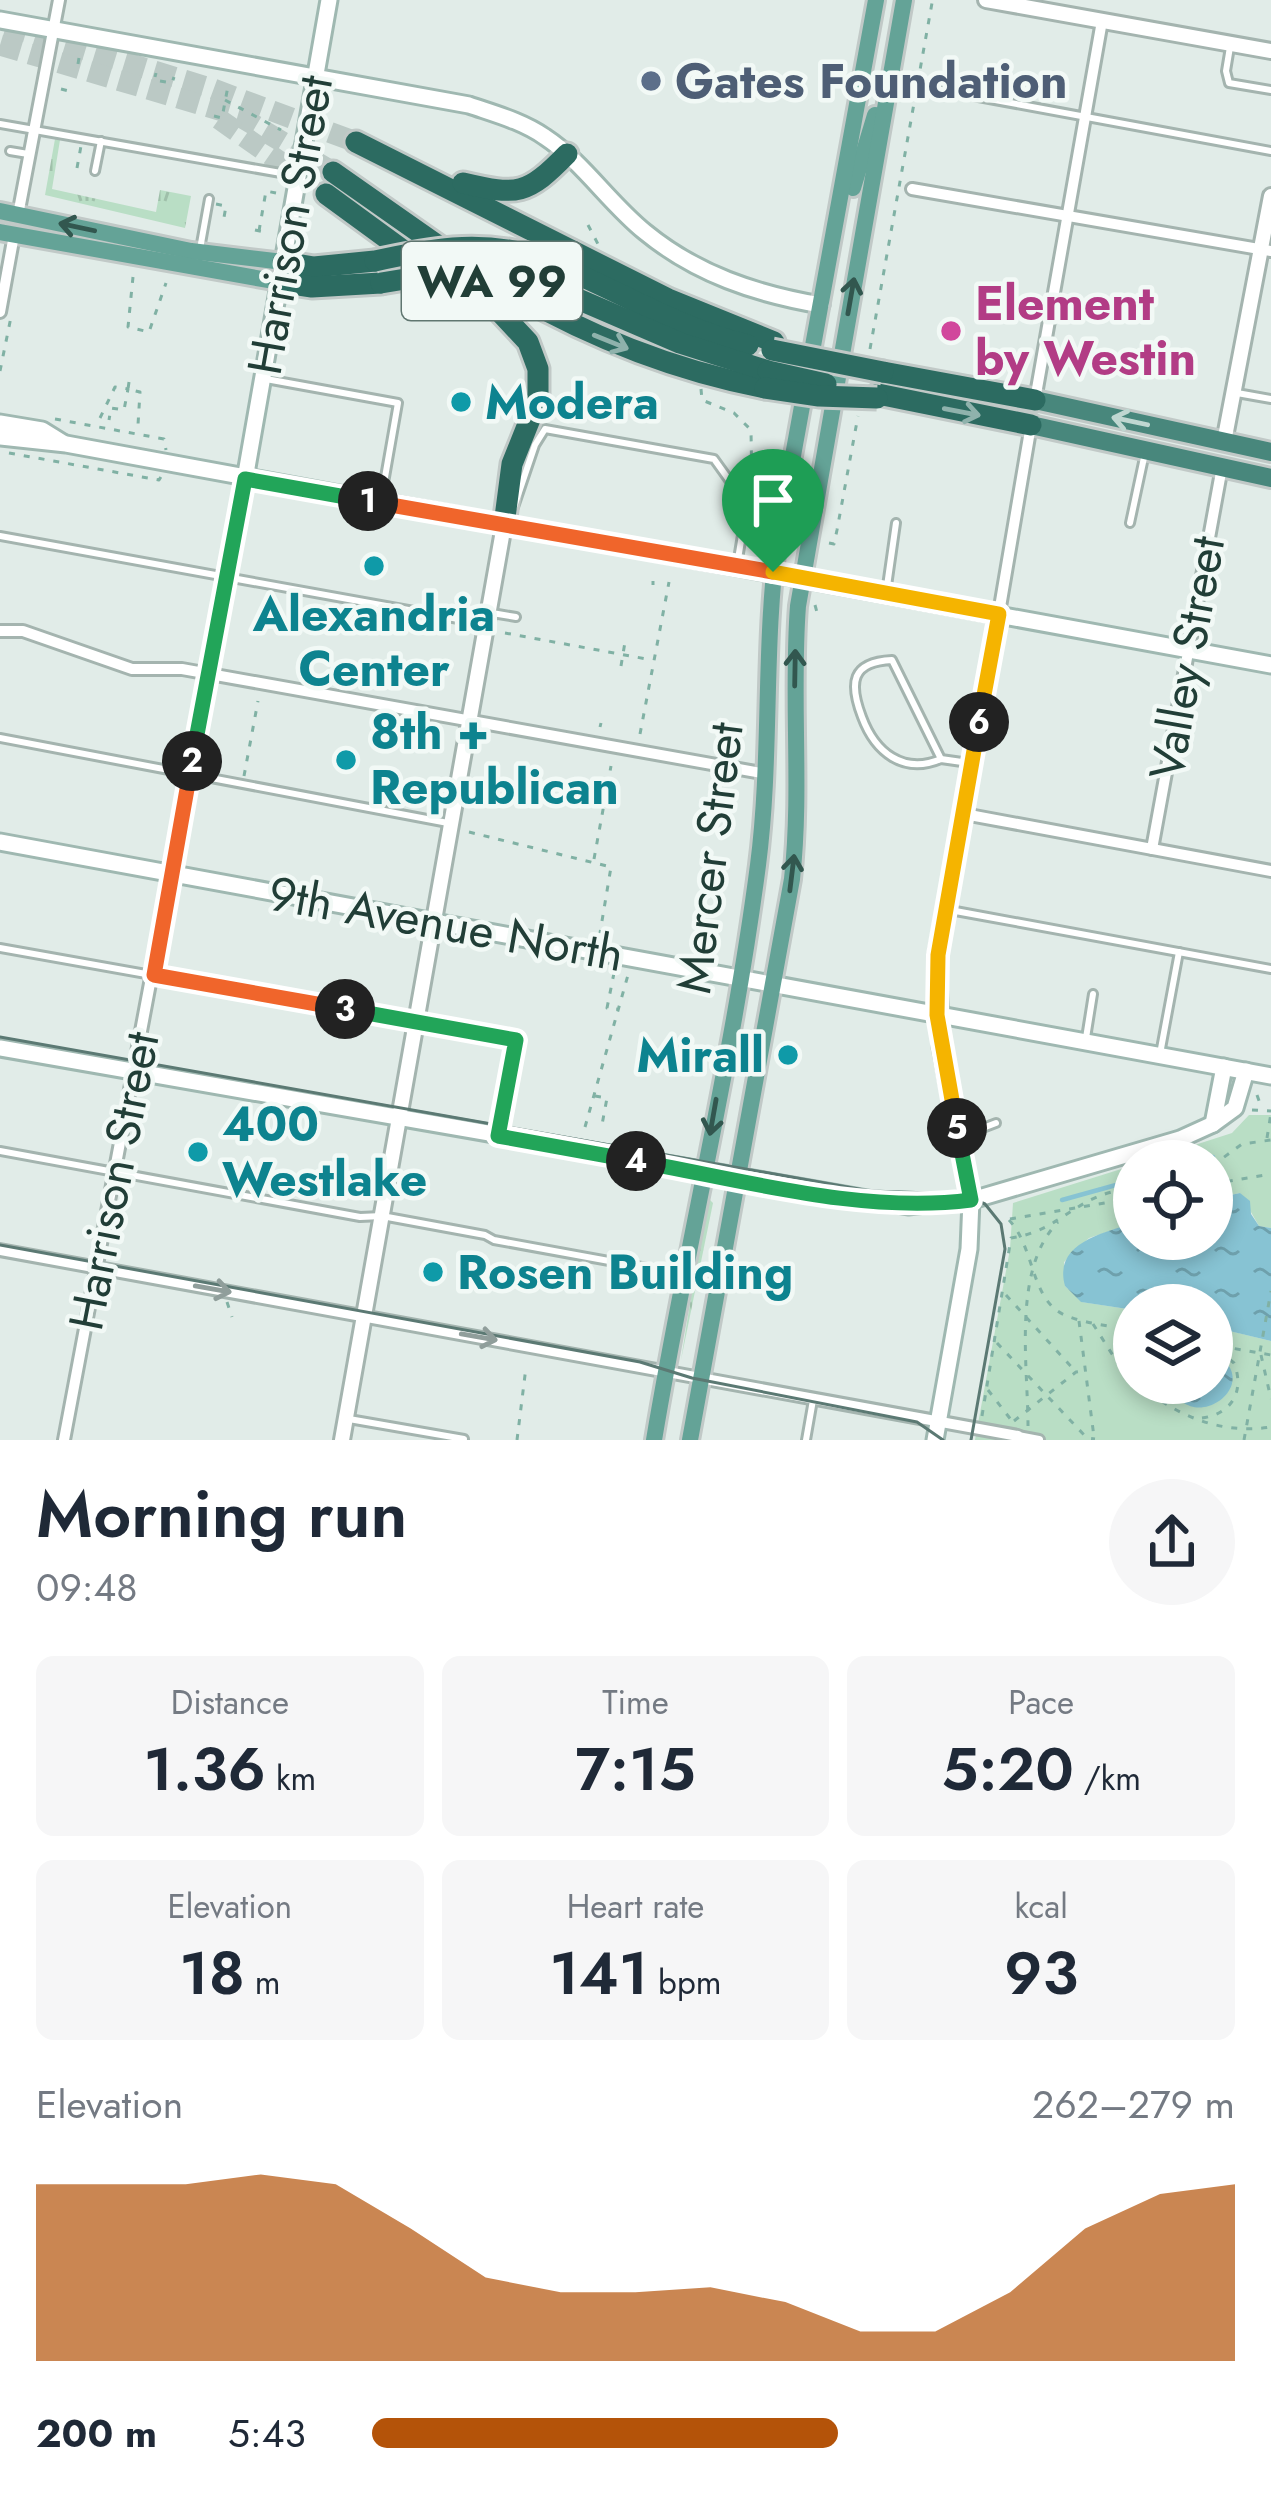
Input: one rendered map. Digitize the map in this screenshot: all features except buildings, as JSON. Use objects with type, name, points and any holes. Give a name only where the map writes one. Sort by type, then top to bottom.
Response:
[{"type":"highway","name":"WA 99","points":[[356,142],[668,298],[770,363]]},
{"type":"highway","points":[[425,173],[518,192],[537,183],[567,154]]},
{"type":"highway","name":"WA 99","points":[[333,172],[463,263],[560,320],[665,363],[824,359],[880,383],[1031,425],[1271,478]]},
{"type":"highway","points":[[326,194],[430,270],[499,311],[528,342],[538,369],[538,399],[512,464],[504,525]]},
{"type":"highway","points":[[281,272],[456,246],[494,247],[680,344],[880,383]]},
{"type":"highway","points":[[281,272],[329,287],[382,284],[460,270],[530,267]]},
{"type":"highway","name":"WA 99","points":[[880,383],[1035,400],[1271,452]]},
{"type":"main road","name":"Harrison Street","points":[[245,479],[329,0]]},
{"type":"main road","name":"Mercer Street","points":[[654,1440],[758,866],[767,773],[773,572],[876,0]]},
{"type":"main road","name":"Mercer Street","points":[[690,1440],[796,832],[795,685],[802,577],[904,0]]},
{"type":"main road","points":[[0,20],[469,105],[526,126],[567,154],[642,230],[681,258],[754,291],[821,305],[831,301],[854,178],[890,80]]},
{"type":"main road","points":[[9,213],[281,272]]},
{"type":"main road","points":[[7,234],[281,272]]},
{"type":"main road","points":[[0,423],[42,430],[65,445]]},
{"type":"main road","points":[[0,437],[737,565],[1271,665]]},
{"type":"main road","points":[[934,1440],[969,1249],[971,1200],[937,1015],[938,955],[999,614]]},
{"type":"main road","name":"9th Avenue North","points":[[0,842],[1271,1076]]},
{"type":"main road","points":[[0,1048],[887,1204],[971,1200],[1180,1139],[1213,1124],[1239,1104],[1246,1072]]},
{"type":"main road","points":[[1213,1124],[1225,1067]]},
{"type":"street","points":[[9,213],[28,154],[59,0]]},
{"type":"street","points":[[986,0],[1271,51]]},
{"type":"street","points":[[1035,400],[1106,0]]},
{"type":"street","points":[[912,189],[1266,250]]},
{"type":"street","points":[[1224,442],[1266,250],[1271,196]]},
{"type":"street","points":[[0,312],[7,234]]},
{"type":"street","points":[[999,614],[1031,425]]},
{"type":"street","name":"Valley Street","points":[[1152,849],[1222,467]]},
{"type":"street","name":"Harrison Street","points":[[64,1440],[245,479]]},
{"type":"street","points":[[341,1440],[504,525]]},
{"type":"street","points":[[0,631],[23,631],[132,669],[208,674],[767,773]]},
{"type":"street","points":[[964,814],[1271,871]]},
{"type":"street","points":[[0,1250],[1028,1438]]},
{"type":"lane","points":[[1231,44],[1228,83],[1271,90]]},
{"type":"lane","points":[[934,89],[1271,151]]},
{"type":"lane","points":[[0,124],[298,176]]},
{"type":"lane","points":[[95,171],[100,139]]},
{"type":"lane","points":[[10,151],[28,154]]},
{"type":"lane","points":[[199,252],[212,201]]},
{"type":"lane","points":[[263,378],[398,403],[381,503]]},
{"type":"lane","points":[[1233,392],[1271,399]]},
{"type":"lane","points":[[504,525],[520,497],[531,455],[544,429],[714,459],[747,505],[737,565]]},
{"type":"lane","points":[[1130,523],[1146,449]]},
{"type":"lane","points":[[886,593],[896,523]]},
{"type":"lane","points":[[0,536],[225,578],[487,618],[516,616]]},
{"type":"lane","points":[[941,759],[892,660],[874,661],[859,671],[852,692],[871,741],[893,761],[926,766],[941,759],[972,764]]},
{"type":"lane","points":[[0,738],[451,823]]},
{"type":"lane","points":[[945,909],[1271,969]]},
{"type":"lane","points":[[0,948],[516,1040],[498,1136]]},
{"type":"lane","points":[[1160,1054],[1179,952]]},
{"type":"lane","points":[[1085,1041],[1093,994]]},
{"type":"lane","points":[[959,1137],[996,1123]]},
{"type":"lane","points":[[0,1151],[360,1216],[382,1216],[683,1275]]},
{"type":"lane","points":[[806,1440],[813,1396]]},
{"type":"lane","points":[[345,1418],[464,1439]]},
{"type":"path","points":[[880,383],[932,2]]},
{"type":"path","points":[[157,77],[172,83],[174,76]]},
{"type":"path","points":[[214,116],[222,118],[228,86]]},
{"type":"path","points":[[61,89],[69,91]]},
{"type":"path","points":[[218,97],[281,130]]},
{"type":"path","points":[[77,168],[82,144]]},
{"type":"path","points":[[269,232],[257,230],[266,191],[276,193]]},
{"type":"path","points":[[212,201],[226,206],[223,223]]},
{"type":"path","points":[[133,277],[128,327],[138,332],[149,332],[166,283]]},
{"type":"path","points":[[100,418],[115,387],[128,386],[140,392],[138,425]]},
{"type":"path","points":[[109,420],[111,408],[124,410],[128,386]]},
{"type":"path","points":[[701,388],[702,400],[734,412],[747,423],[752,437],[752,506]]},
{"type":"path","points":[[829,543],[834,544],[858,413]]},
{"type":"path","points":[[0,452],[159,480],[169,464],[164,439],[48,418]]},
{"type":"path","points":[[752,484],[768,487]]},
{"type":"path","points":[[640,734],[669,582]]},
{"type":"path","points":[[814,608],[818,616]]},
{"type":"path","points":[[505,633],[654,660]]},
{"type":"path","points":[[621,666],[626,642]]},
{"type":"path","points":[[243,784],[258,701]]},
{"type":"path","points":[[593,862],[611,766]]},
{"type":"path","points":[[470,832],[611,867],[600,933]]},
{"type":"path","points":[[614,973],[608,1007],[616,1009]]},
{"type":"path","points":[[585,1127],[628,975]]},
{"type":"path","points":[[595,1096],[607,1098],[601,1130]]},
{"type":"path","points":[[1261,1099],[1262,1109]]},
{"type":"path","points":[[1233,1151],[1242,1144],[1269,1140],[1271,1112],[1251,1110]]},
{"type":"path","points":[[1233,1180],[1271,1174]]},
{"type":"path","points":[[980,1424],[1011,1238],[1046,1229],[1072,1208],[1113,1191]]},
{"type":"path","points":[[1113,1201],[1009,1220],[1024,1236],[1048,1304],[1063,1315],[1113,1326]]},
{"type":"path","points":[[1028,1438],[1027,1318],[1033,1265],[1049,1232],[1072,1208]]},
{"type":"path","points":[[1244,1440],[1271,1291]]},
{"type":"path","points":[[1004,1293],[1076,1372]]},
{"type":"path","points":[[226,1298],[232,1317]]},
{"type":"path","points":[[996,1341],[1087,1438],[1095,1439],[1079,1320]]},
{"type":"path","points":[[1092,1322],[1113,1355]]},
{"type":"path","points":[[1233,1348],[1271,1355]]},
{"type":"path","points":[[1260,1353],[1271,1399]]},
{"type":"path","points":[[1233,1362],[1238,1391],[1233,1399]]},
{"type":"path","points":[[517,1440],[526,1367]]},
{"type":"path","points":[[987,1388],[1013,1422],[1076,1372],[1086,1371]]},
{"type":"path","points":[[1169,1404],[1212,1425],[1246,1430],[1271,1427]]},
{"type":"path","points":[[1174,1404],[1178,1410]]},
{"type":"path","points":[[1200,1418],[1230,1404]]},
{"type":"green space","points":[[55,139],[60,140],[52,189],[156,212],[160,190],[191,196],[185,228],[45,195]]},
{"type":"green space","points":[[1249,1115],[1271,1115],[1271,1228],[1259,1226],[1240,1193],[1233,1194],[1233,1140],[1210,1140],[1232,1133]]},
{"type":"green space","points":[[1113,1172],[1113,1230],[1089,1238],[1064,1262],[1065,1286],[1082,1302],[1113,1307],[1113,1404],[1233,1404],[1233,1332],[1271,1341],[1271,1440],[975,1440],[1010,1249],[1013,1203]]},
{"type":"green space","points":[[706,1202],[713,1203],[681,1360]]},
{"type":"water","points":[[1240,1193],[1250,1201],[1259,1226],[1271,1228],[1271,1341],[1233,1332],[1233,1284],[1113,1284],[1113,1307],[1081,1302],[1065,1286],[1063,1271],[1073,1250],[1113,1229],[1113,1260],[1233,1260],[1233,1194]]},
{"type":"waterway","points":[[1062,1200],[1113,1186]]},
{"type":"tunnel","points":[[6,26],[213,89],[356,142]]},
{"type":"tunnel","points":[[0,45],[239,116],[333,172]]},
{"type":"tunnel","points":[[219,119],[326,194]]},
{"type":"tram line","points":[[0,1037],[870,1191],[962,1194],[985,1204],[1001,1224],[1005,1249],[971,1440]]},
{"type":"tram line","points":[[0,1245],[640,1362],[692,1378],[917,1422],[943,1440]]},
{"type":"place","name":"Gates Foundation","points":[[651,81]]},
{"type":"place","name":"Element by Westin","points":[[951,331]]},
{"type":"place","name":"Modera","points":[[461,402]]},
{"type":"place","name":"Alexandria Center","points":[[374,566]]},
{"type":"place","name":"8th + Republican","points":[[346,760]]},
{"type":"place","name":"Mirall","points":[[788,1055]]},
{"type":"place","name":"400 Westlake","points":[[198,1152]]},
{"type":"place","name":"Rosen Building","points":[[433,1272]]},
{"type":"route","points":[[245,479],[773,572],[999,614],[938,955],[940,1047],[971,1200],[887,1204],[498,1136],[516,1040],[154,975],[245,479]]}]
